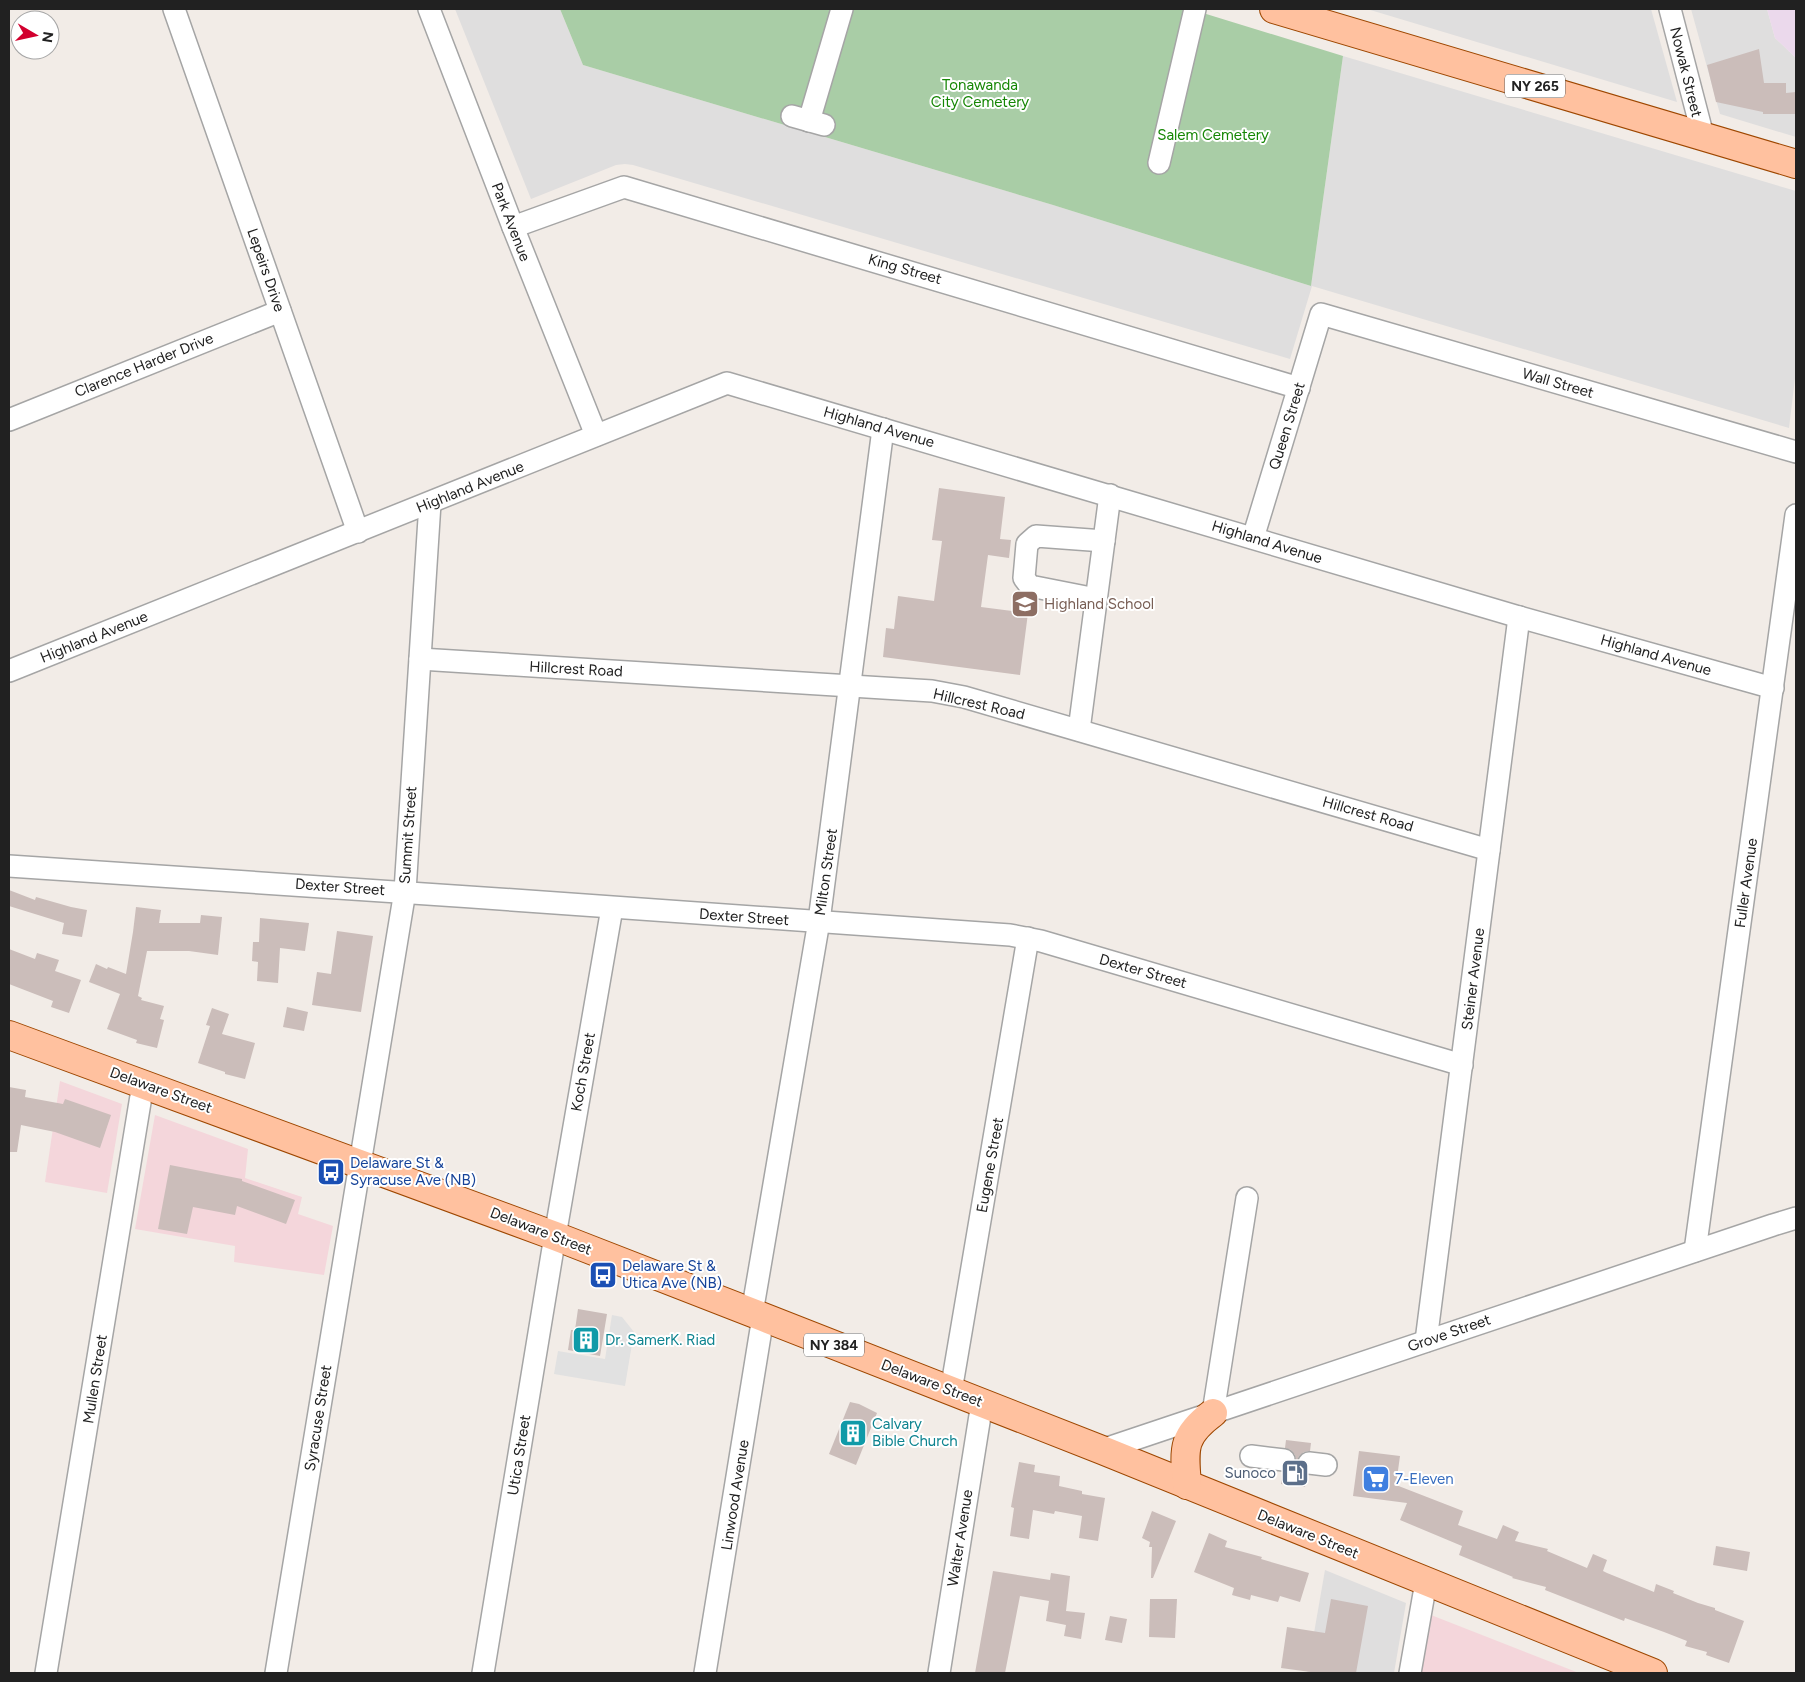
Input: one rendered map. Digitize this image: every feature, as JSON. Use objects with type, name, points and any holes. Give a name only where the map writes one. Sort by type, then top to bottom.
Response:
[{"type":"main road","name":"NY 265","points":[[1274,9],[1796,164]]},
{"type":"main road","name":"Delaware Street","points":[[9,1034],[555,1236],[1102,1450],[1653,1673]]},
{"type":"main road","points":[[1187,1485],[1185,1458],[1189,1438],[1198,1424],[1213,1412]]},
{"type":"street","name":"Lepeirs Drive","points":[[174,9],[358,532]]},
{"type":"street","name":"Park Avenue","points":[[429,9],[596,435]]},
{"type":"street","points":[[808,121],[842,9]]},
{"type":"street","points":[[1159,163],[1195,9]]},
{"type":"street","name":"Nowak Street","points":[[1670,9],[1703,136]]},
{"type":"street","name":"King Street","points":[[513,227],[624,187],[1299,388]]},
{"type":"street","name":"Clarence Harder Drive","points":[[9,420],[280,311]]},
{"type":"street","name":"Queen Street","points":[[1254,538],[1321,314]]},
{"type":"street","name":"Wall Street","points":[[1321,314],[1796,452]]},
{"type":"street","name":"Highland Avenue","points":[[9,671],[727,383],[1519,617],[1773,688]]},
{"type":"street","name":"Milton Street","points":[[758,1315],[819,922],[883,429]]},
{"type":"street","points":[[1079,730],[1110,495]]},
{"type":"street","name":"Summit Street","points":[[360,1163],[404,891],[430,503]]},
{"type":"street","name":"Fuller Avenue","points":[[1696,1251],[1796,515]]},
{"type":"street","points":[[1096,599],[1030,586],[1024,578],[1027,544],[1036,536],[1104,541]]},
{"type":"street","name":"Steiner Avenue","points":[[1426,1341],[1519,617]]},
{"type":"street","name":"Hillcrest Road","points":[[420,660],[932,691],[964,697],[1489,850]]},
{"type":"street","name":"Dexter Street","points":[[9,866],[404,891],[612,908],[1010,935],[1028,938],[1462,1065]]},
{"type":"street","name":"Koch Street","points":[[555,1236],[612,908]]},
{"type":"street","name":"Eugene Street","points":[[951,1391],[1028,938]]},
{"type":"street","name":"Mullen Street","points":[[46,1673],[143,1084]]},
{"type":"street","name":"Syracuse Street","points":[[276,1673],[360,1163]]},
{"type":"street","points":[[1213,1412],[1247,1198]]},
{"type":"street","name":"Grove Street","points":[[1102,1450],[1796,1218]]},
{"type":"street","name":"Utica Street","points":[[483,1673],[555,1236]]},
{"type":"street","name":"Linwood Avenue","points":[[705,1673],[758,1315]]},
{"type":"street","name":"Walter Avenue","points":[[939,1673],[982,1403]]},
{"type":"street","points":[[1251,1456],[1284,1460]]},
{"type":"street","points":[[1410,1673],[1426,1582]]},
{"type":"shaded area","points":[[455,9],[560,9],[583,65],[1053,205],[1311,286],[1343,56],[1796,191],[1796,370],[1789,428],[1312,286],[1290,359],[633,165],[616,165],[531,199]]},
{"type":"shaded area","points":[[1367,9],[1651,9],[1677,102]]},
{"type":"shaded area","points":[[1691,9],[1767,9],[1775,38],[1796,58],[1796,137],[1720,114]]},
{"type":"shaded area","points":[[1767,9],[1796,9],[1796,58],[1775,38]]},
{"type":"shaded area","points":[[60,1081],[122,1104],[107,1193],[45,1182]]},
{"type":"shaded area","points":[[155,1115],[248,1149],[245,1178],[302,1197],[298,1214],[333,1226],[324,1275],[234,1262],[235,1246],[135,1229]]},
{"type":"shaded area","points":[[612,1315],[622,1317],[634,1332],[625,1386],[554,1374],[558,1351],[605,1359]]},
{"type":"shaded area","points":[[1325,1570],[1406,1603],[1394,1673],[1307,1673]]},
{"type":"shaded area","points":[[1431,1615],[1579,1673],[1421,1673]]},
{"type":"green space","points":[[560,9],[1190,9],[1343,56],[1311,286],[1053,205],[583,65]]},
{"type":"building","points":[[1759,49],[1764,83],[1786,83],[1786,93],[1796,92],[1796,114],[1763,114],[1763,112],[1716,102],[1707,65]]},
{"type":"building","points":[[939,488],[1005,497],[1000,539],[1011,540],[1009,558],[988,555],[981,607],[1028,613],[1020,675],[883,657],[886,628],[894,629],[898,596],[934,601],[942,541],[932,540]]},
{"type":"building","points":[[9,890],[35,900],[36,897],[87,910],[82,937],[62,934],[64,923],[9,906]]},
{"type":"building","points":[[136,907],[161,910],[159,923],[200,923],[201,915],[222,917],[218,955],[189,951],[147,951],[138,996],[142,998],[141,1000],[164,1006],[160,1019],[164,1020],[157,1048],[136,1043],[137,1040],[107,1029],[120,994],[89,982],[96,964],[126,974]]},
{"type":"building","points":[[260,918],[309,923],[305,951],[280,948],[278,983],[257,981],[258,962],[252,961],[253,942],[259,942]]},
{"type":"building","points":[[337,931],[373,936],[361,1012],[312,1005],[317,972],[331,974]]},
{"type":"building","points":[[9,949],[35,959],[37,953],[59,960],[55,971],[81,980],[69,1013],[51,1007],[53,1001],[9,984]]},
{"type":"building","points":[[287,1007],[308,1012],[304,1031],[283,1027]]},
{"type":"building","points":[[212,1008],[229,1014],[222,1034],[255,1043],[245,1079],[225,1074],[225,1072],[198,1063],[210,1026],[206,1025]]},
{"type":"building","points":[[9,1087],[26,1090],[25,1097],[63,1104],[65,1099],[111,1115],[100,1148],[55,1132],[21,1125],[17,1152],[9,1152]]},
{"type":"building","points":[[170,1165],[242,1179],[242,1181],[295,1200],[286,1224],[237,1206],[235,1215],[193,1207],[187,1234],[158,1229]]},
{"type":"building","name":"Dr. SamerK. Riad","points":[[578,1309],[607,1314],[600,1356],[568,1350],[571,1330],[575,1330]]},
{"type":"building","name":"Calvary Bible Church","points":[[850,1402],[859,1404],[877,1413],[856,1465],[829,1454]]},
{"type":"building","name":"Sunoco","points":[[1286,1440],[1311,1443],[1310,1451],[1304,1452],[1297,1461],[1298,1468],[1307,1475],[1305,1487],[1281,1484],[1282,1472],[1294,1468],[1296,1462],[1295,1455],[1291,1450],[1285,1448]]},
{"type":"building","points":[[1359,1451],[1400,1456],[1396,1485],[1463,1511],[1458,1525],[1497,1539],[1503,1525],[1519,1532],[1515,1541],[1548,1549],[1547,1551],[1587,1568],[1593,1554],[1607,1560],[1603,1571],[1607,1573],[1654,1592],[1656,1584],[1674,1591],[1673,1593],[1744,1621],[1729,1663],[1706,1655],[1707,1652],[1685,1646],[1687,1641],[1625,1618],[1624,1621],[1545,1590],[1546,1587],[1512,1578],[1459,1555],[1462,1546],[1400,1520],[1407,1503],[1353,1496]]},
{"type":"building","points":[[1019,1462],[1035,1465],[1034,1472],[1060,1476],[1059,1486],[1082,1491],[1082,1494],[1105,1498],[1098,1541],[1079,1538],[1082,1516],[1055,1511],[1054,1514],[1033,1510],[1029,1539],[1010,1536],[1014,1508],[1011,1507]]},
{"type":"building","points":[[1152,1511],[1176,1521],[1153,1578],[1151,1578],[1152,1547],[1149,1547],[1150,1542],[1142,1538]]},
{"type":"building","points":[[1209,1533],[1227,1541],[1225,1547],[1309,1573],[1300,1602],[1280,1596],[1278,1602],[1251,1595],[1250,1600],[1232,1595],[1234,1588],[1194,1572]]},
{"type":"building","points":[[1716,1546],[1750,1552],[1747,1571],[1713,1565]]},
{"type":"building","points":[[993,1571],[1050,1580],[1051,1573],[1070,1576],[1066,1611],[1085,1613],[1081,1639],[1064,1636],[1066,1625],[1046,1621],[1049,1601],[1020,1596],[1005,1673],[975,1673]]},
{"type":"building","points":[[1150,1599],[1177,1599],[1175,1638],[1149,1637]]},
{"type":"building","points":[[1331,1599],[1368,1606],[1356,1673],[1318,1673],[1281,1668],[1287,1627],[1325,1633]]},
{"type":"building","points":[[1110,1616],[1127,1619],[1122,1643],[1105,1640]]},
{"type":"place","name":"Highland School","points":[[1025,604]]},
{"type":"place","name":"Delaware St & Syracuse Ave (NB)","points":[[331,1172]]},
{"type":"place","name":"Delaware St & Utica Ave (NB)","points":[[603,1275]]},
{"type":"place","name":"Dr. SamerK. Riad","points":[[586,1340]]},
{"type":"place","name":"Calvary Bible Church","points":[[853,1433]]},
{"type":"place","name":"Sunoco","points":[[1295,1473]]},
{"type":"place","name":"7-Eleven","points":[[1376,1479]]},
{"type":"park label","name":"Tonawanda City Cemetery","points":[[980,94]]},
{"type":"park label","name":"Salem Cemetery","points":[[1213,135]]}]
